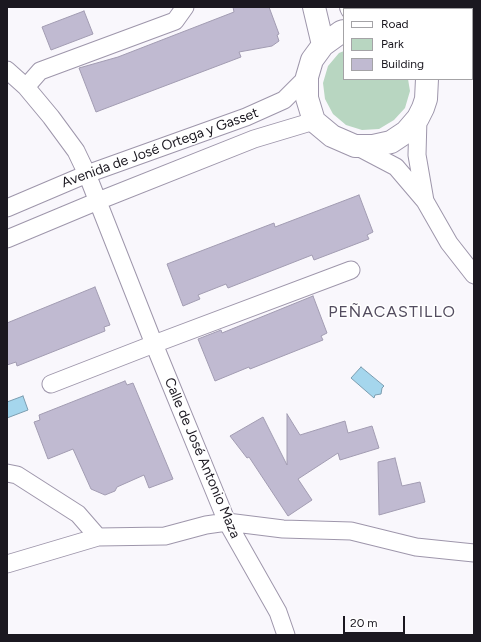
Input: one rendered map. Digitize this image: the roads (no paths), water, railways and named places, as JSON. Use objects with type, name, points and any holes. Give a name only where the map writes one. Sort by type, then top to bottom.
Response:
[{"type":"main road","points":[[314,7],[322,45]]},
{"type":"main road","points":[[343,31],[322,45],[312,60],[307,77],[307,98],[314,122],[332,136],[355,146],[373,146],[391,142],[406,132],[418,118],[426,99],[427,80]]},
{"type":"street","points":[[26,87],[40,72],[174,21],[185,7]]},
{"type":"street","name":"Calle de José Antonio Maza","points":[[7,70],[26,87],[76,151],[98,200],[154,344],[227,522],[278,612],[286,635]]},
{"type":"street","name":"Avenida de José Ortega y Gasset","points":[[7,208],[87,174],[246,118],[284,100],[307,77]]},
{"type":"street","points":[[418,118],[417,155],[425,201]]},
{"type":"street","name":"Avenida de José Ortega y Gasset","points":[[7,239],[98,200],[254,139],[314,122]]},
{"type":"street","points":[[355,146],[396,167],[425,201],[449,243],[474,275]]},
{"type":"street","points":[[51,384],[351,270]]},
{"type":"street","points":[[7,473],[17,475],[78,514],[98,537]]},
{"type":"street","points":[[7,564],[98,537],[165,536],[206,525],[227,522],[283,528],[351,531],[416,547],[474,554]]},
{"type":"water","points":[[361,367],[384,386],[381,394],[375,395],[374,398],[351,378]]},
{"type":"water","points":[[23,396],[28,410],[7,418],[7,402]]},
{"type":"district","name":"PEÑACASTILLO","points":[[392,312]]}]
